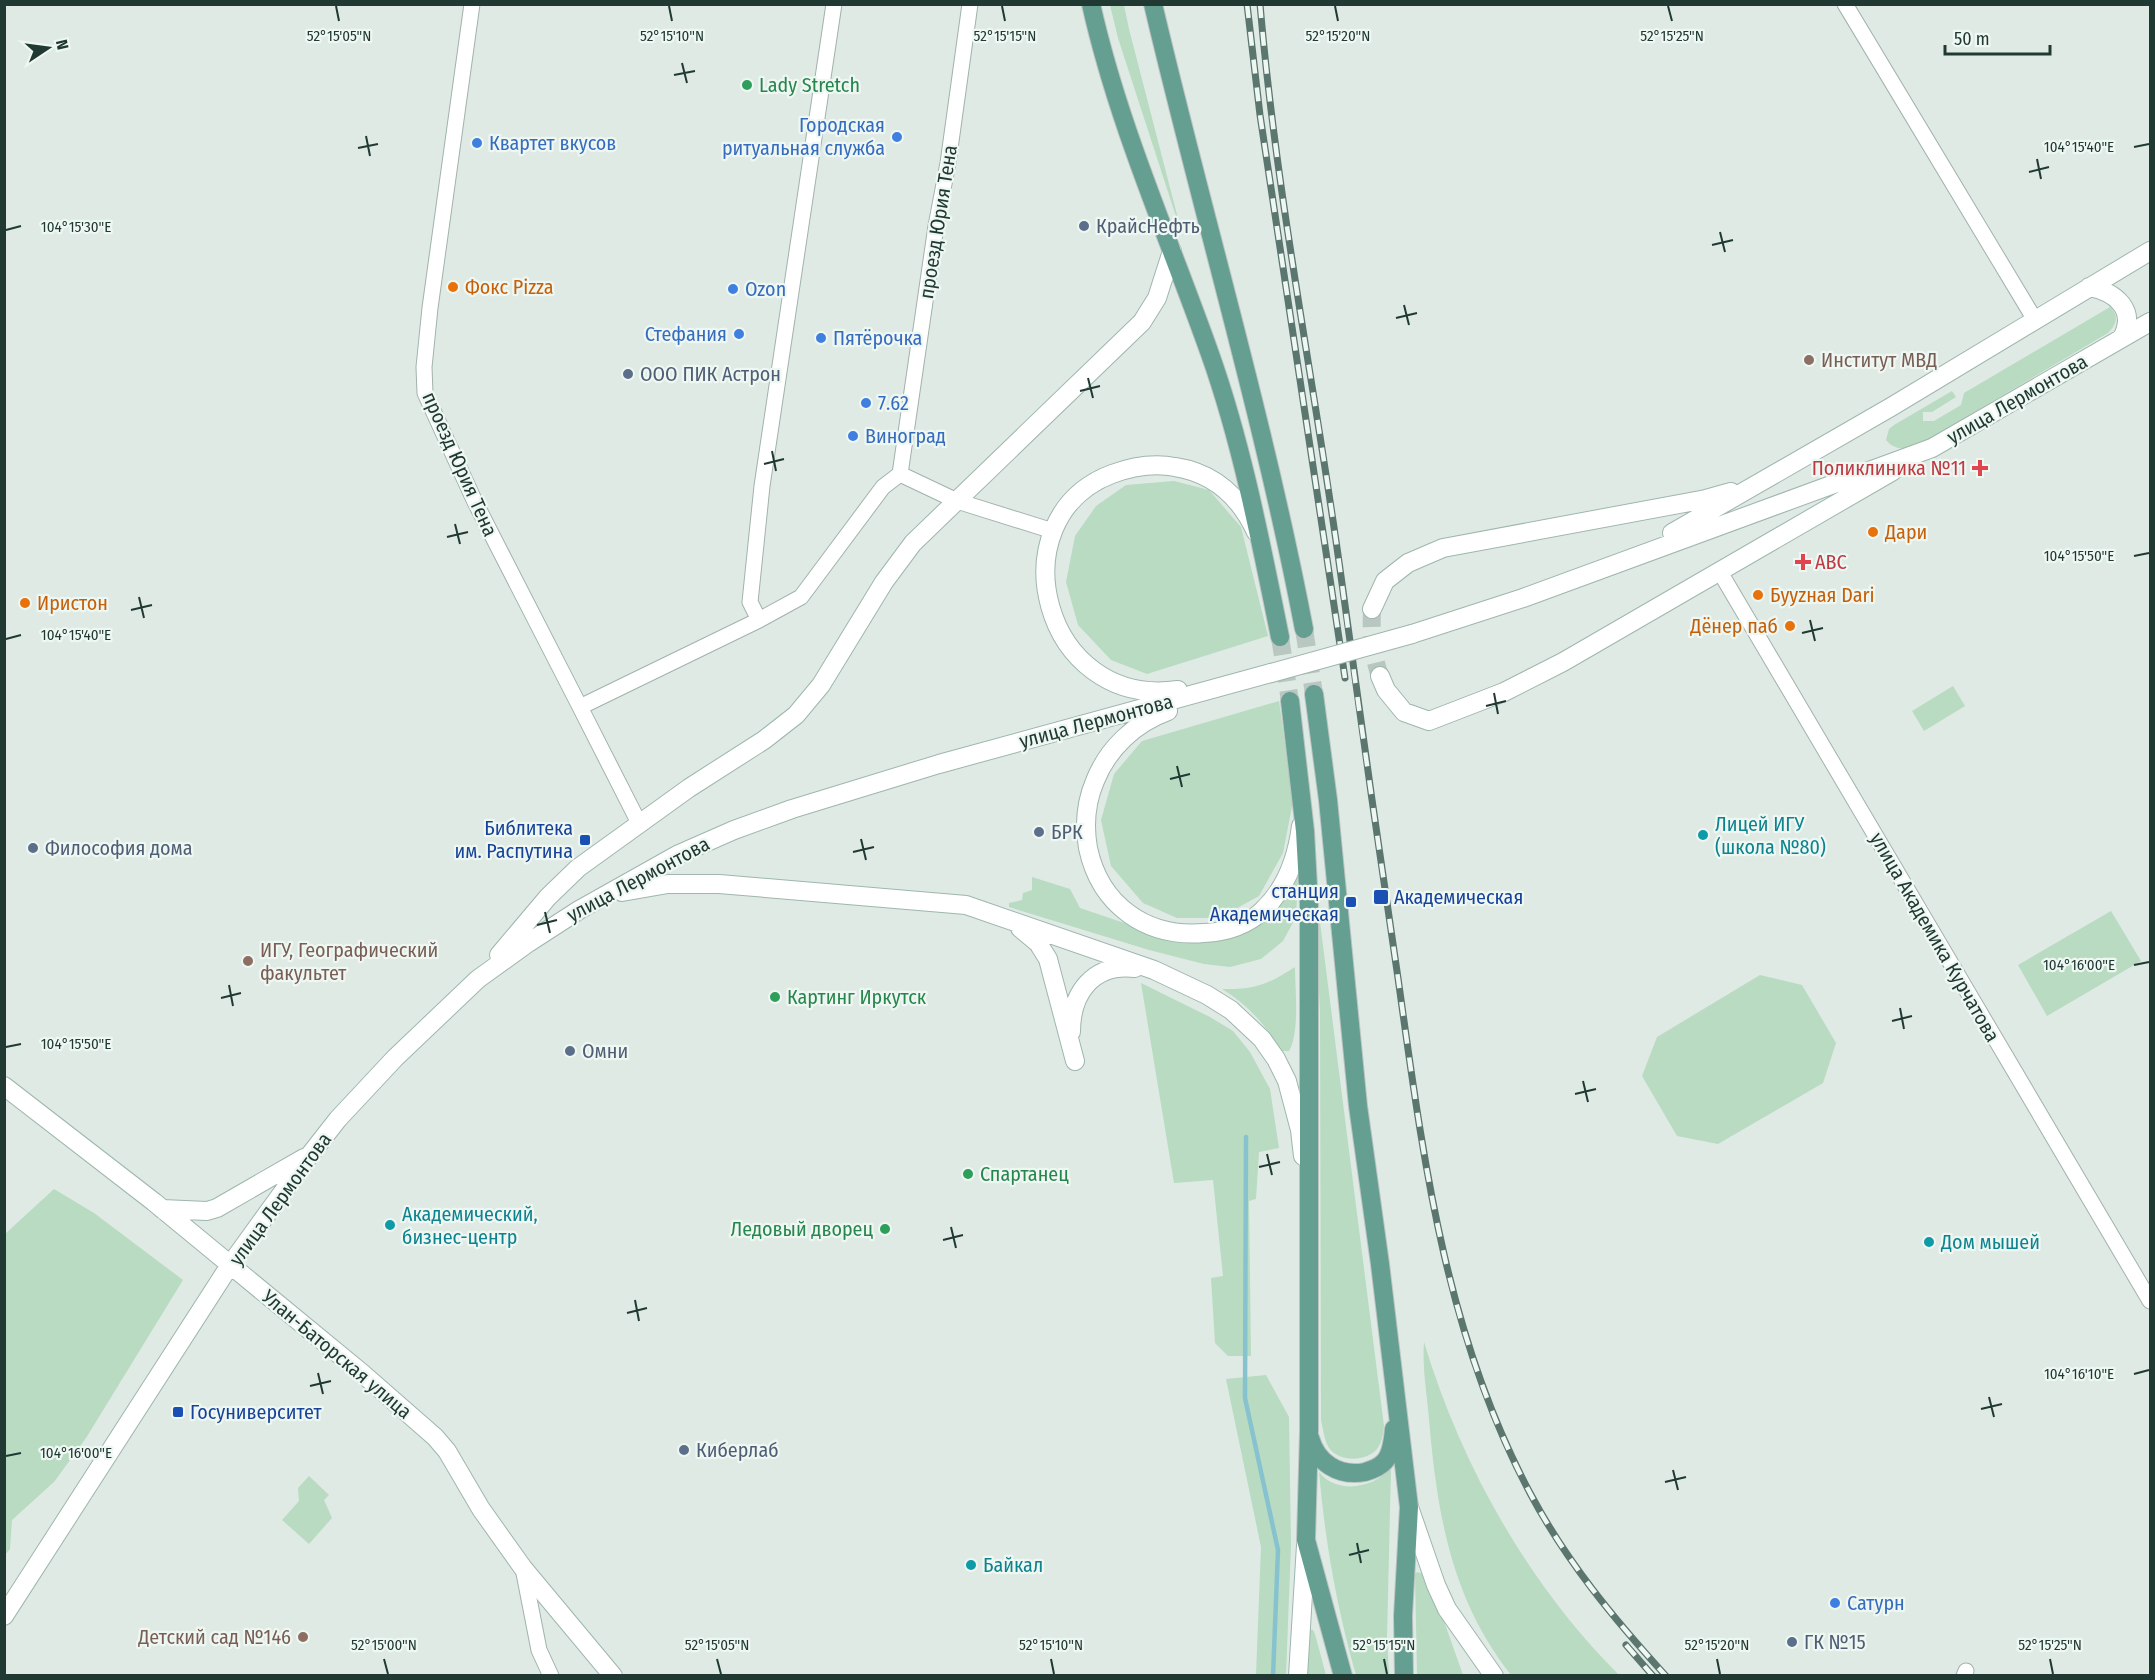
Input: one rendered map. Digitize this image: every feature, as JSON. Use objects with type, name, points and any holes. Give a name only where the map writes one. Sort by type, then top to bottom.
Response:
[{"type":"main road","points":[[1091,4],[1099,39],[1120,105],[1220,384],[1262,549],[1280,637]]},
{"type":"main road","points":[[1153,4],[1181,128],[1269,463],[1304,629]]},
{"type":"main road","points":[[478,979],[572,873],[714,771],[764,740],[809,702],[903,555],[1142,322],[1157,298],[1172,251]]},
{"type":"main road","name":"улица Лермонтова","points":[[1575,579],[1671,534],[1891,407],[2151,251]]},
{"type":"main road","points":[[2090,287],[2112,294],[2127,314],[2126,330],[2122,338]]},
{"type":"main road","name":"улица Лермонтова","points":[[4,1616],[230,1265],[338,1119],[382,1072],[478,979],[579,910],[687,851],[734,830],[792,809],[939,764],[1412,634],[1575,579],[1932,448],[2151,322]]},
{"type":"main road","points":[[1380,676],[1386,690],[1404,712],[1429,721],[1504,692],[1563,662],[1932,448]]},
{"type":"main road","points":[[1262,549],[1248,515],[1228,491],[1215,481],[1200,473],[1169,466],[1137,467],[1104,477],[1089,486],[1063,513],[1053,531],[1048,550],[1047,593],[1060,633],[1070,649],[1097,675],[1127,688],[1157,692],[1186,689],[1271,673]]},
{"type":"main road","points":[[1372,609],[1385,581],[1408,563],[1443,548],[1706,498],[1755,485]]},
{"type":"main road","points":[[1271,673],[1163,713],[1133,730],[1120,741],[1099,770],[1087,805],[1086,824],[1091,860],[1098,879],[1109,896],[1136,919],[1172,932],[1194,934],[1230,929],[1246,923],[1261,912],[1284,882],[1297,849],[1302,802]]},
{"type":"main road","points":[[1314,694],[1328,800],[1358,1106],[1380,1264],[1409,1507],[1404,1586],[1404,1676]]},
{"type":"main road","points":[[1290,701],[1302,802],[1308,903],[1309,1431],[1306,1540],[1298,1676]]},
{"type":"main road","points":[[579,910],[618,893],[649,886],[719,884],[966,904],[1154,970],[1199,990],[1231,1010],[1248,1024],[1267,1046],[1287,1081],[1299,1131],[1308,1195]]},
{"type":"main road","points":[[998,917],[1032,937],[1048,959],[1075,1061],[1071,1036],[1073,1015],[1078,997],[1090,979],[1104,970],[1120,967],[1154,970]]},
{"type":"main road","name":"Улан-Баторская улица","points":[[4,1086],[162,1209],[363,1374],[435,1437],[447,1452],[481,1509],[524,1568],[613,1676]]},
{"type":"main road","points":[[162,1209],[207,1212],[309,1156]]},
{"type":"main road","points":[[1309,1431],[1315,1450],[1332,1468],[1352,1473],[1374,1469],[1384,1462],[1390,1453],[1394,1434],[1396,1399]]},
{"type":"main road","points":[[1409,1507],[1436,1585],[1447,1609],[1494,1676]]},
{"type":"main road","points":[[1306,1540],[1343,1676]]},
{"type":"street","name":"проезд Юрия Тена","points":[[472,4],[431,298],[424,367],[424,393],[475,502],[639,823]]},
{"type":"street","points":[[759,620],[750,602],[762,486],[834,4]]},
{"type":"street","name":"проезд Юрия Тена","points":[[900,474],[936,226],[948,164],[970,4]]},
{"type":"street","points":[[1845,4],[2035,320]]},
{"type":"street","points":[[580,707],[759,620],[801,597],[883,487],[900,474],[957,501],[1053,531]]},
{"type":"street","name":"улица Академика Курчатова","points":[[1720,572],[2151,1301]]},
{"type":"street","points":[[524,1568],[539,1650],[551,1676]]},
{"type":"green space","points":[[1110,5],[1124,5],[1183,238],[1118,38]]},
{"type":"green space","points":[[2110,307],[2116,320],[2108,333],[1917,446],[1900,448],[1886,440],[1889,429],[1894,425],[1952,391],[1956,397],[1932,412],[1923,412],[1923,421],[1934,421],[1961,405],[1964,393]]},
{"type":"green space","points":[[1174,481],[1209,490],[1241,527],[1268,636],[1147,674],[1111,660],[1078,625],[1066,582],[1075,536],[1096,506],[1126,485]]},
{"type":"green space","points":[[1953,686],[1965,706],[1924,731],[1912,711]]},
{"type":"green space","points":[[1279,701],[1293,801],[1283,853],[1259,896],[1219,918],[1177,918],[1143,903],[1111,866],[1101,820],[1114,774],[1142,741]]},
{"type":"green space","points":[[1313,867],[1384,1426],[1377,1449],[1366,1456],[1353,1459],[1333,1453],[1325,1438],[1321,1420],[1320,1012]]},
{"type":"green space","points":[[1298,875],[1296,917],[1283,941],[1261,959],[1230,967],[1204,964],[1149,950],[1009,907],[1009,903],[1022,900],[1023,893],[1032,890],[1032,877],[1070,889],[1080,908],[1154,933],[1230,938]]},
{"type":"green space","points":[[2111,911],[2141,961],[2047,1016],[2018,965]]},
{"type":"green space","points":[[1295,967],[1295,1033],[1289,1051],[1281,1051],[1256,1016],[1222,989],[1261,985]]},
{"type":"green space","points":[[1760,975],[1802,985],[1836,1043],[1823,1083],[1718,1144],[1677,1136],[1642,1076],[1657,1037]]},
{"type":"green space","points":[[1141,983],[1233,1031],[1250,1052],[1270,1089],[1279,1148],[1259,1152],[1256,1199],[1249,1201],[1251,1356],[1228,1356],[1215,1343],[1211,1278],[1223,1276],[1213,1180],[1174,1183]]},
{"type":"green space","points":[[54,1189],[94,1213],[183,1280],[86,1438],[54,1482],[12,1520],[10,1549],[5,1555],[5,1234]]},
{"type":"green space","points":[[1424,1342],[1457,1433],[1501,1520],[1555,1602],[1619,1675],[1511,1675],[1491,1646],[1474,1616],[1461,1585],[1443,1521],[1432,1454],[1424,1371]]},
{"type":"green space","points":[[1266,1375],[1289,1417],[1291,1545],[1286,1675],[1256,1675],[1261,1547],[1226,1379]]},
{"type":"green space","points":[[1391,1468],[1387,1638],[1389,1675],[1356,1675],[1333,1575],[1319,1472],[1335,1484],[1355,1486],[1375,1480]]},
{"type":"green space","points":[[309,1476],[329,1495],[324,1500],[332,1518],[309,1544],[282,1520],[299,1501],[298,1488]]},
{"type":"green space","points":[[1417,1572],[1424,1574],[1439,1607],[1463,1675],[1417,1675],[1415,1574]]},
{"type":"green space","points":[[1309,1629],[1315,1634],[1326,1675],[1304,1676]]},
{"type":"waterway","points":[[1246,1137],[1245,1398],[1278,1550],[1273,1676]]},
{"type":"tunnel","points":[[1372,609],[1375,660],[1380,676]]},
{"type":"tunnel","points":[[1304,629],[1314,694]]},
{"type":"tunnel","points":[[1280,637],[1290,701]]},
{"type":"railway","points":[[1247,4],[1260,115],[1345,678]]},
{"type":"railway","points":[[1260,4],[1285,217],[1330,499],[1417,1111],[1441,1242],[1457,1306],[1477,1369],[1501,1432],[1530,1493],[1559,1542],[1592,1589],[1666,1676]]},
{"type":"railway","points":[[1626,1645],[1653,1676]]},
{"type":"place","name":"Lady Stretch","points":[[747,85]]},
{"type":"place","name":"Городская ритуальная служба","points":[[897,137]]},
{"type":"place","name":"Квартет вкусов","points":[[477,143]]},
{"type":"place","name":"КрайсНефть","points":[[1084,226]]},
{"type":"place","name":"Фокс Pizza","points":[[453,287]]},
{"type":"place","name":"Ozon","points":[[733,289]]},
{"type":"place","name":"Стефания","points":[[739,334]]},
{"type":"place","name":"Пятёрочка","points":[[821,338]]},
{"type":"place","name":"Институт МВД","points":[[1809,360]]},
{"type":"place","name":"ООО ПИК Астрон","points":[[628,374]]},
{"type":"place","name":"7.62","points":[[866,403]]},
{"type":"place","name":"Виноград","points":[[853,436]]},
{"type":"place","name":"Поликлиника №11","points":[[1980,468]]},
{"type":"place","name":"Дари","points":[[1873,532]]},
{"type":"place","name":"ABC","points":[[1803,562]]},
{"type":"place","name":"Бууzная Dari","points":[[1758,595]]},
{"type":"place","name":"Иристон","points":[[25,603]]},
{"type":"place","name":"Дёнер паб","points":[[1790,626]]},
{"type":"place","name":"БРК","points":[[1039,832]]},
{"type":"place","name":"Лицей ИГУ (школа №80)","points":[[1703,835]]},
{"type":"place","name":"Библитека им. Распутина","points":[[585,840]]},
{"type":"place","name":"Философия дома","points":[[33,848]]},
{"type":"place","name":"Академическая","points":[[1381,897]]},
{"type":"place","name":"станция Академическая","points":[[1351,902]]},
{"type":"place","name":"ИГУ, Географический факультет","points":[[248,961]]},
{"type":"place","name":"Картинг Иркутск","points":[[775,997]]},
{"type":"place","name":"Омни","points":[[570,1051]]},
{"type":"place","name":"Спартанец","points":[[968,1174]]},
{"type":"place","name":"Академический, бизнес-центр","points":[[390,1225]]},
{"type":"place","name":"Ледовый дворец","points":[[885,1229]]},
{"type":"place","name":"Дом мышей","points":[[1929,1242]]},
{"type":"place","name":"Госуниверситет","points":[[178,1412]]},
{"type":"place","name":"Киберлаб","points":[[684,1450]]},
{"type":"place","name":"Байкал","points":[[971,1565]]},
{"type":"place","name":"Сатурн","points":[[1835,1603]]},
{"type":"place","name":"Детский сад №146","points":[[303,1637]]},
{"type":"place","name":"ГК №15","points":[[1792,1642]]}]
